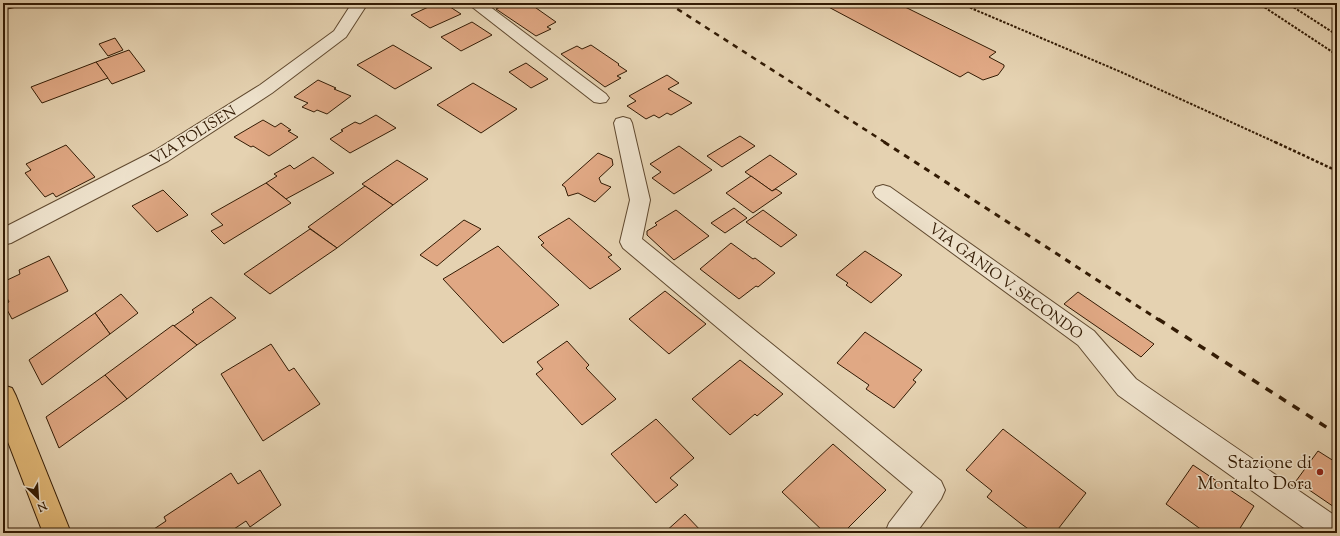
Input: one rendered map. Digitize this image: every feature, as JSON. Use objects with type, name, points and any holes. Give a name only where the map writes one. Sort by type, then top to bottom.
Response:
[{"type":"main road","points":[[3,396],[55,532]]},
{"type":"street","name":"VIA POLISEN","points":[[3,237],[161,156],[266,89],[340,34],[360,3]]},
{"type":"street","points":[[475,3],[600,98]]},
{"type":"street","points":[[623,123],[640,200],[631,242],[931,490],[899,533]]},
{"type":"street","name":"VIA GANIO V. SECONDO","points":[[883,192],[1086,338],[1127,388],[1335,533]]},
{"type":"path","points":[[959,3],[1121,72],[1337,171]]},
{"type":"path","points":[[1258,3],[1337,55]]},
{"type":"path","points":[[1287,3],[1337,35]]},
{"type":"building","points":[[3,3],[21,3],[21,6],[3,10]]},
{"type":"building","points":[[437,3],[444,3],[461,14],[430,28],[411,15]]},
{"type":"building","points":[[509,3],[529,3],[556,22],[547,27],[551,29],[536,36],[496,9]]},
{"type":"building","points":[[821,3],[897,3],[996,52],[989,57],[1004,65],[1004,67],[998,75],[983,80],[968,72],[960,77]]},
{"type":"building","points":[[472,22],[492,35],[461,51],[441,37]]},
{"type":"building","points":[[115,38],[123,50],[108,56],[99,44]]},
{"type":"building","points":[[393,45],[432,68],[395,89],[357,65]]},
{"type":"building","points":[[591,45],[627,71],[617,76],[621,78],[605,87],[561,54],[577,46],[582,49]]},
{"type":"building","points":[[129,50],[145,71],[112,84],[96,62]]},
{"type":"building","points":[[96,62],[108,78],[42,103],[31,87]]},
{"type":"building","points":[[526,63],[548,79],[531,88],[509,72]]},
{"type":"building","points":[[667,75],[679,83],[668,89],[692,103],[671,115],[667,113],[659,118],[654,115],[646,119],[627,106],[636,101],[629,96]]},
{"type":"building","points":[[318,80],[351,96],[327,114],[317,110],[314,112],[302,107],[308,103],[294,97]]},
{"type":"building","points":[[473,83],[517,109],[481,133],[437,105]]},
{"type":"building","points":[[376,115],[396,128],[350,153],[330,139],[343,131],[341,130],[355,122],[360,124]]},
{"type":"building","points":[[263,120],[275,127],[281,123],[291,130],[288,131],[298,137],[269,156],[234,137]]},
{"type":"building","points":[[740,136],[755,146],[722,167],[707,156]]},
{"type":"building","points":[[66,145],[95,177],[56,197],[53,193],[45,197],[25,173],[31,170],[26,164]]},
{"type":"building","points":[[679,146],[712,170],[674,194],[652,178],[661,172],[650,164]]},
{"type":"building","points":[[598,153],[612,159],[613,165],[599,178],[601,183],[611,187],[595,202],[578,193],[568,196],[565,187],[562,185]]},
{"type":"building","points":[[770,155],[797,174],[772,191],[745,172]]},
{"type":"building","points":[[313,157],[334,173],[286,199],[266,183],[277,176],[274,174],[290,165],[294,169]]},
{"type":"building","points":[[397,160],[428,179],[393,205],[362,184]]},
{"type":"building","points":[[751,176],[772,191],[776,189],[782,193],[753,213],[726,193]]},
{"type":"building","points":[[266,183],[291,203],[224,244],[211,231],[223,225],[211,214]]},
{"type":"building","points":[[365,186],[393,205],[337,248],[308,227]]},
{"type":"building","points":[[163,190],[188,215],[157,232],[132,206]]},
{"type":"building","points":[[734,208],[747,218],[725,233],[711,223]]},
{"type":"building","points":[[676,210],[709,236],[674,260],[647,235],[647,231],[657,225],[655,223]]},
{"type":"building","points":[[763,210],[797,235],[781,247],[746,222]]},
{"type":"building","points":[[569,218],[612,255],[608,257],[621,269],[590,289],[541,245],[544,243],[538,237]]},
{"type":"building","points":[[464,220],[481,229],[437,266],[420,255]]},
{"type":"building","points":[[310,229],[337,248],[270,294],[244,274]]},
{"type":"building","points":[[731,243],[775,273],[758,287],[756,286],[739,299],[700,269]]},
{"type":"building","points":[[498,246],[559,305],[503,343],[443,279]]},
{"type":"building","points":[[865,251],[902,275],[871,303],[846,285],[848,283],[836,275]]},
{"type":"building","points":[[49,256],[68,291],[12,319],[4,304],[9,302],[3,290],[3,282],[20,274],[19,270]]},
{"type":"building","points":[[665,291],[706,324],[669,354],[629,319]]},
{"type":"building","points":[[1078,292],[1154,344],[1141,357],[1064,304]]},
{"type":"building","points":[[121,294],[138,313],[110,334],[95,313]]},
{"type":"building","points":[[211,297],[236,318],[197,345],[174,326],[194,312],[192,310]]},
{"type":"building","points":[[95,313],[110,334],[42,385],[29,360]]},
{"type":"building","points":[[173,325],[197,345],[127,399],[105,375]]},
{"type":"building","points":[[865,332],[922,370],[913,380],[916,382],[894,408],[866,389],[869,385],[837,363]]},
{"type":"building","points":[[567,341],[589,365],[586,368],[616,399],[582,425],[536,374],[543,369],[537,362]]},
{"type":"building","points":[[271,344],[289,371],[294,368],[320,404],[263,441],[221,374]]},
{"type":"building","points":[[740,360],[783,394],[757,416],[755,414],[730,435],[692,399]]},
{"type":"building","points":[[105,375],[127,399],[59,448],[46,417]]},
{"type":"building","points":[[656,419],[694,458],[670,478],[678,485],[656,503],[611,454]]},
{"type":"building","points":[[1003,429],[1086,493],[1055,533],[1034,533],[987,497],[992,491],[966,470]]},
{"type":"building","points":[[833,444],[886,490],[843,533],[825,533],[782,492]]},
{"type":"building","name":"Stazione di Montalto Dora","points":[[1318,451],[1337,463],[1337,509],[1296,481]]},
{"type":"building","points":[[1193,465],[1254,506],[1237,533],[1206,533],[1166,504]]},
{"type":"building","points":[[260,470],[281,505],[250,527],[246,521],[228,533],[148,533],[166,521],[164,517],[231,473],[238,484]]},
{"type":"building","points":[[685,514],[703,533],[664,533]]},
{"type":"railway","points":[[668,3],[886,143]]},
{"type":"railway","points":[[884,142],[1159,320]]},
{"type":"railway","points":[[1158,319],[1337,434]]},
{"type":"place","name":"Stazione di Montalto Dora","points":[[1320,472]]}]
